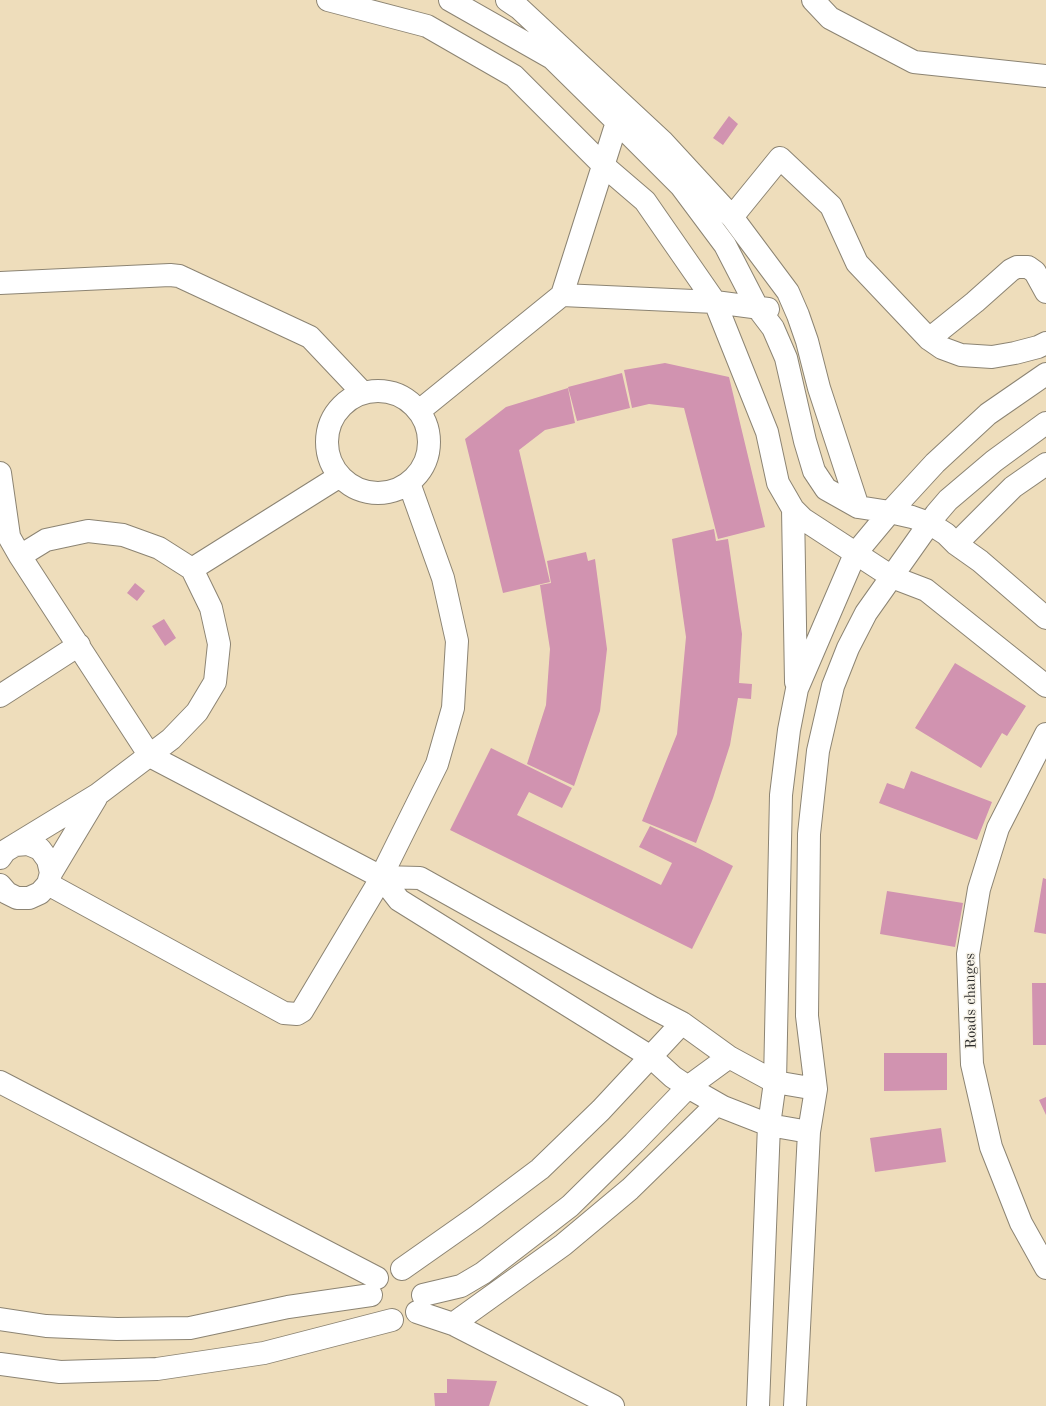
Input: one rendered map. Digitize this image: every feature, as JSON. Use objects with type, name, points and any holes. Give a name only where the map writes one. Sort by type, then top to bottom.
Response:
[{"type":"street","points":[[328,0],[427,26],[514,76],[603,165],[644,201],[715,302],[767,432],[778,484],[793,509],[803,519],[892,577],[926,590],[1046,686]]},
{"type":"street","points":[[507,0],[519,8],[662,141],[732,217],[788,292],[807,341],[819,388],[858,507]]},
{"type":"street","points":[[813,0],[830,18],[914,62],[1046,76]]},
{"type":"street","points":[[453,41],[460,5],[552,58],[618,122],[680,186],[724,245],[757,307],[773,328],[786,358],[805,441],[814,471],[826,489],[858,507],[912,517],[929,524],[946,534],[956,544],[980,561],[1046,618]]},
{"type":"street","points":[[419,411],[562,295],[618,122]]},
{"type":"street","points":[[732,217],[780,158],[831,206],[857,262],[929,339],[942,348],[961,355],[992,357],[1016,353],[1038,347],[1046,343]]},
{"type":"street","points":[[929,339],[975,302],[1011,270],[1017,267],[1028,267],[1035,272],[1046,292]]},
{"type":"street","points":[[0,283],[170,275],[179,276],[310,336],[363,393]]},
{"type":"street","points":[[562,295],[715,302],[757,307],[798,315]]},
{"type":"street","points":[[758,1406],[769,1125],[775,1082],[781,795],[789,730],[797,689],[855,554],[890,512],[935,463],[988,414],[1046,374]]},
{"type":"street","points":[[378,391],[394,393],[408,400],[419,411],[427,425],[430,441],[427,457],[420,471],[409,483],[392,491],[373,493],[355,488],[340,476],[330,458],[327,438],[333,419],[345,403],[363,393],[378,391]]},
{"type":"street","points":[[795,1406],[809,1132],[816,1089],[807,1016],[809,834],[818,751],[833,686],[848,648],[866,613],[929,524],[948,500],[994,461],[1046,423]]},
{"type":"street","points":[[956,544],[1013,487],[1046,464]]},
{"type":"street","points":[[0,473],[4,529],[150,756],[381,877],[399,900],[651,1057],[688,1087],[717,1104],[769,1125],[809,1132]]},
{"type":"street","points":[[192,569],[340,476]]},
{"type":"street","points":[[49,878],[284,1013],[292,1015],[302,1011],[376,887],[438,764],[453,708],[457,641],[443,578],[409,483]]},
{"type":"street","points":[[793,509],[797,689]]},
{"type":"street","points":[[8,852],[97,795],[171,739],[198,712],[215,682],[220,644],[211,608],[192,569],[159,548],[123,535],[88,531],[46,540],[20,556]]},
{"type":"street","points":[[0,696],[79,645]]},
{"type":"street","name":"Roads changes","points":[[1045,1266],[1021,1223],[991,1147],[972,1064],[968,954],[979,889],[998,828],[1046,734]]},
{"type":"street","points":[[0,885],[7,893],[17,898],[29,898],[40,893],[97,795]]},
{"type":"street","points":[[8,852],[28,844],[40,850],[48,860],[49,878]]},
{"type":"street","points":[[381,877],[420,878],[646,1005],[682,1023],[729,1057],[775,1082],[816,1089]]},
{"type":"street","points":[[402,1269],[476,1217],[540,1169],[601,1110],[682,1023]]},
{"type":"street","points":[[420,1303],[461,1286],[483,1273],[570,1206],[688,1087],[729,1057]]},
{"type":"street","points":[[0,1082],[374,1286]]},
{"type":"street","points":[[453,1324],[563,1245],[630,1189],[717,1104]]},
{"type":"street","points":[[0,1364],[60,1372],[158,1369],[264,1353],[392,1320],[401,1320],[410,1317],[420,1303],[422,1286],[417,1278],[410,1272],[402,1269],[392,1269],[384,1272],[374,1286],[372,1303],[377,1311],[384,1317],[392,1320]]},
{"type":"street","points":[[0,1319],[46,1326],[117,1329],[190,1328],[288,1307],[374,1286]]},
{"type":"street","points":[[420,1303],[453,1324],[613,1406]]},
{"type":"building","points":[[729,116],[738,124],[723,145],[713,138]]},
{"type":"building","points":[[665,363],[729,377],[765,527],[718,539],[684,408],[649,404],[632,408],[624,370]]},
{"type":"building","points":[[622,373],[630,408],[577,421],[568,387]]},
{"type":"building","points":[[568,388],[575,423],[545,430],[519,450],[550,582],[503,593],[465,439],[506,407]]},
{"type":"building","points":[[714,529],[716,541],[728,539],[742,634],[739,683],[752,684],[751,699],[738,698],[730,745],[713,798],[696,843],[642,821],[677,734],[686,637],[672,539]]},
{"type":"building","points":[[586,552],[588,561],[595,559],[607,649],[600,711],[574,786],[527,764],[546,705],[550,649],[540,585],[551,583],[547,561]]},
{"type":"building","points":[[135,583],[145,591],[137,601],[127,593]]},
{"type":"building","points":[[164,619],[176,638],[165,646],[152,626]]},
{"type":"building","points":[[955,663],[1026,706],[1007,736],[1002,733],[981,768],[915,728]]},
{"type":"building","points":[[491,748],[572,788],[562,808],[529,792],[517,815],[661,885],[672,863],[639,847],[650,826],[733,866],[692,949],[450,830]]},
{"type":"building","points":[[911,771],[992,802],[977,840],[879,803],[887,783],[904,789]]},
{"type":"building","points":[[1043,878],[1046,879],[1046,934],[1034,932]]},
{"type":"building","points":[[887,891],[963,903],[955,947],[880,934]]},
{"type":"building","points":[[1032,983],[1046,983],[1046,1045],[1033,1045]]},
{"type":"building","points":[[884,1053],[947,1053],[947,1090],[884,1091]]},
{"type":"building","points":[[1046,1097],[1046,1115],[1039,1100]]},
{"type":"building","points":[[941,1128],[946,1162],[875,1172],[870,1138]]},
{"type":"building","points":[[447,1379],[497,1381],[489,1406],[435,1406],[434,1393],[447,1393]]}]
